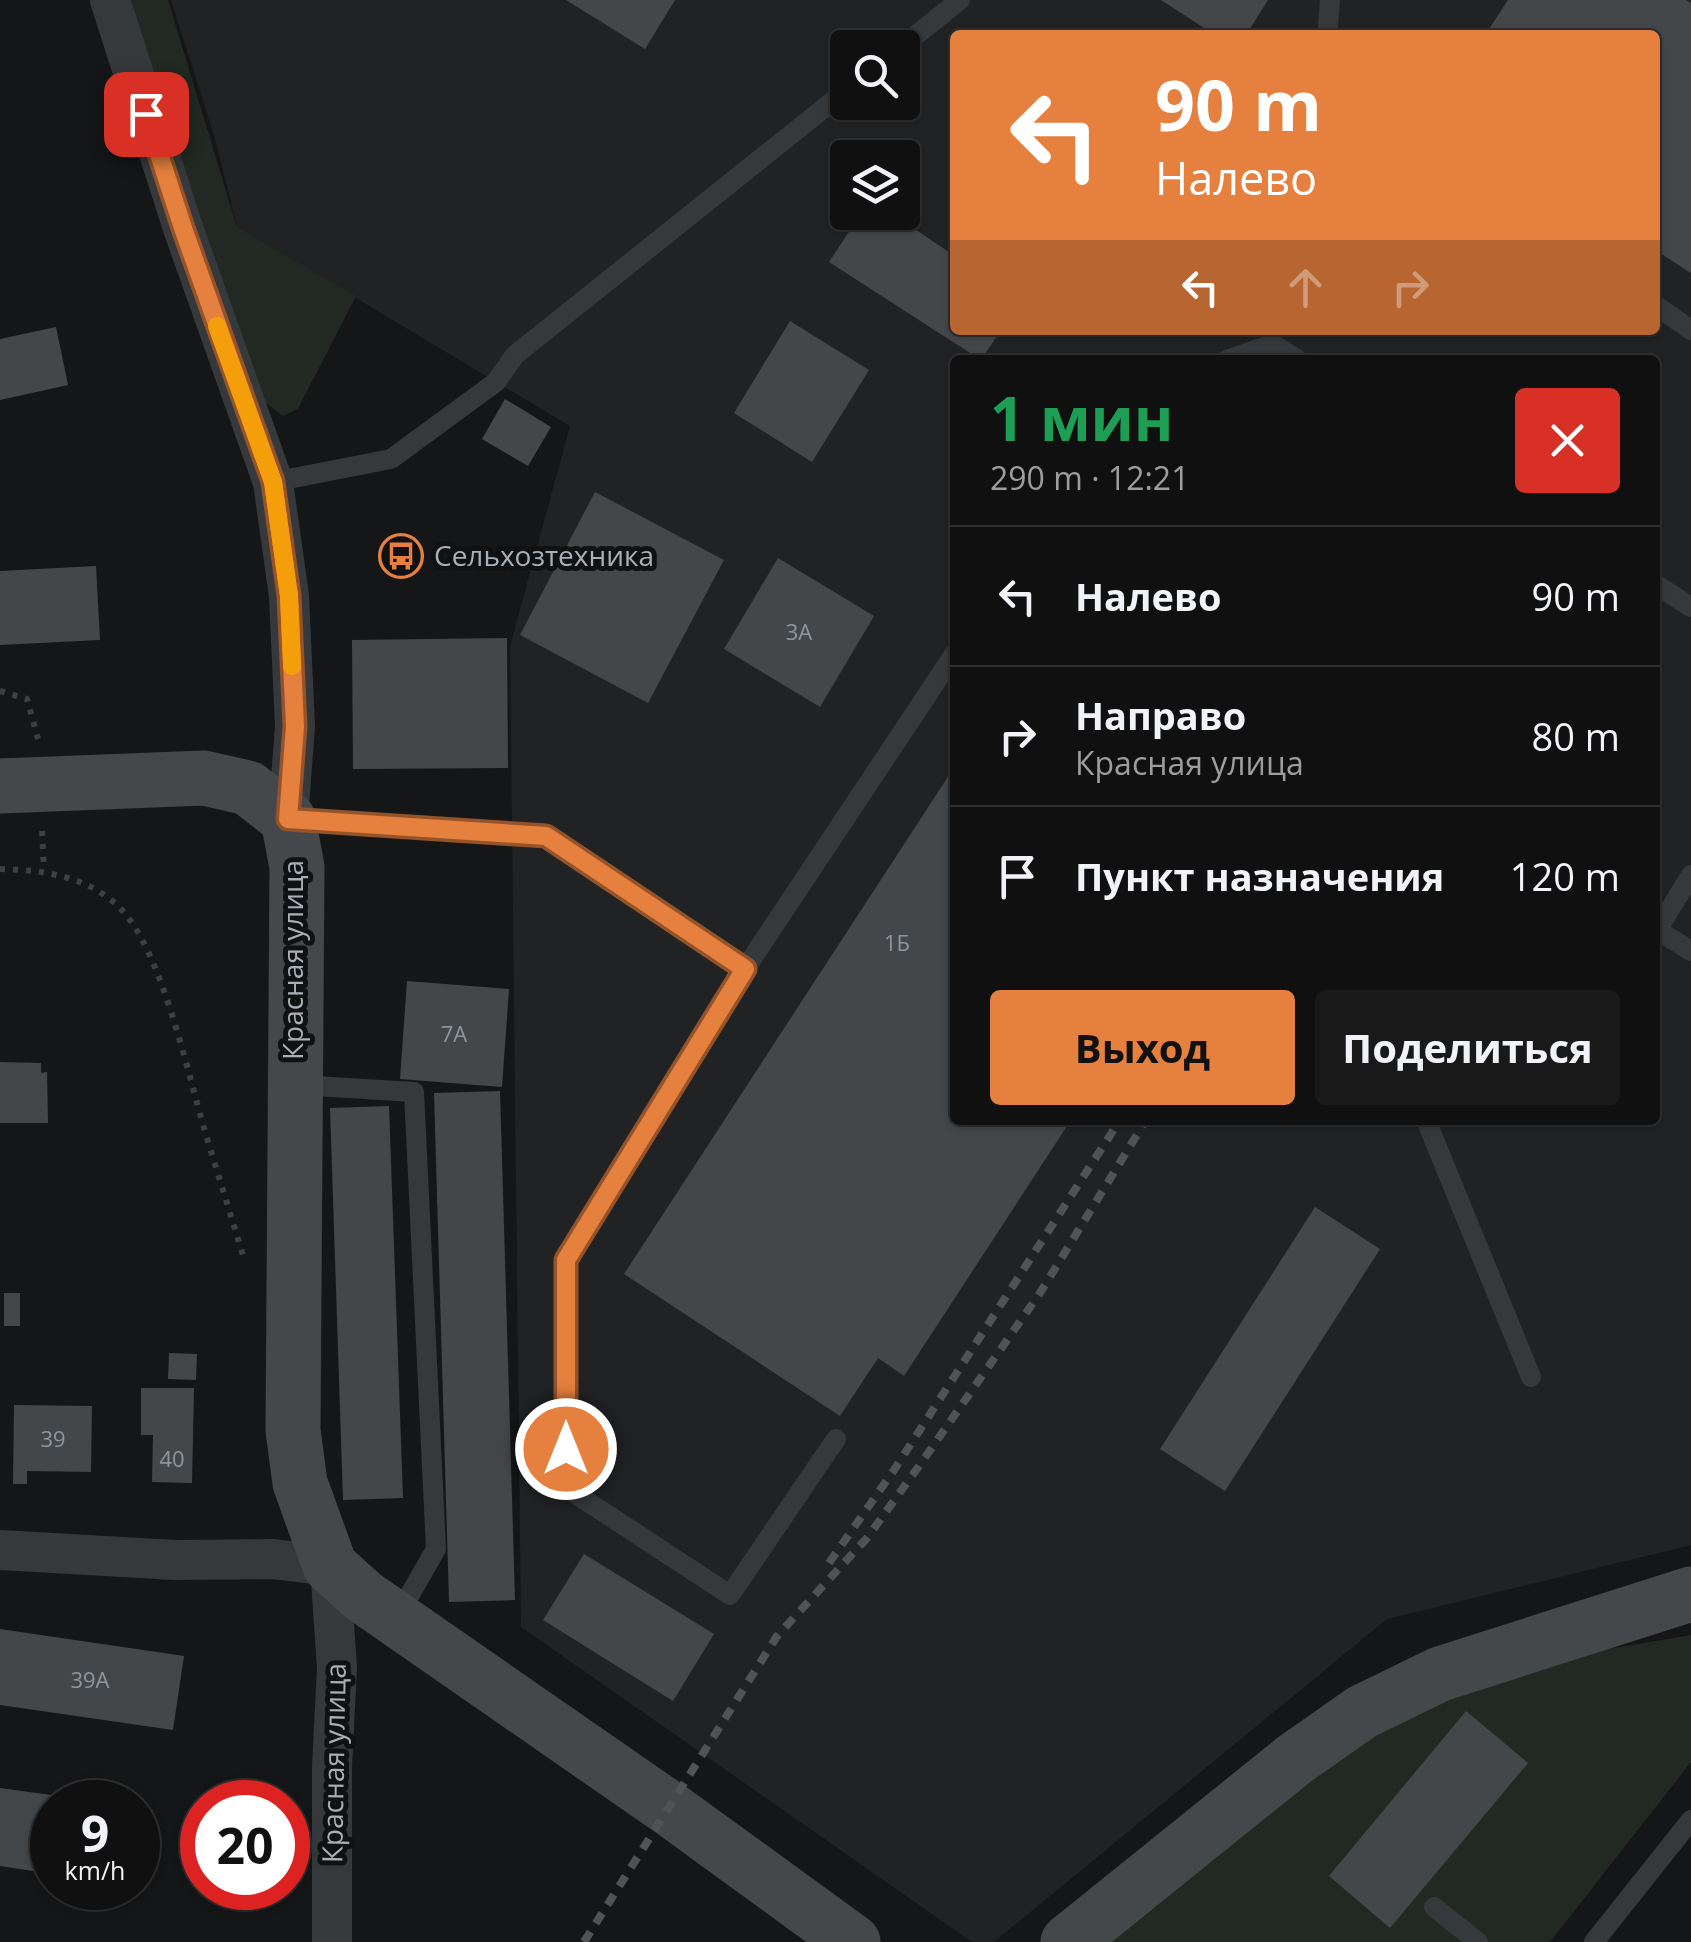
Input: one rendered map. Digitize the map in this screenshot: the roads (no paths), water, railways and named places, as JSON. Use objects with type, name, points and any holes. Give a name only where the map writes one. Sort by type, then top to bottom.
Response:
[{"type":"street","name":"Красная улица","points":[[110,0],[183,228],[273,482],[289,596],[295,726],[288,819],[297,867],[293,1430],[300,1483],[330,1566],[336,1668],[332,1942]]},
{"type":"street","points":[[0,786],[204,778],[248,788],[288,819]]},
{"type":"street","points":[[0,1550],[175,1560],[273,1559],[330,1566],[363,1596],[670,1809],[852,1942]]},
{"type":"street","points":[[1068,1942],[1295,1759],[1362,1712],[1440,1674],[1691,1594]]},
{"type":"lane","points":[[920,32],[960,0]]},
{"type":"lane","points":[[1327,30],[1330,0]]},
{"type":"lane","points":[[273,482],[391,459],[496,382],[514,355],[830,104]]},
{"type":"lane","points":[[1660,308],[1691,330]]},
{"type":"lane","points":[[1241,355],[1273,344],[1290,355]]},
{"type":"lane","points":[[1660,594],[1691,607]]},
{"type":"lane","points":[[836,1439],[730,1596],[565,1487],[566,1260],[745,969],[950,661]]},
{"type":"lane","points":[[288,819],[546,836],[745,969]]},
{"type":"lane","points":[[1660,927],[1691,875]]},
{"type":"lane","points":[[1660,931],[1691,951]]},
{"type":"lane","points":[[294,1085],[414,1092],[436,1549],[396,1618]]},
{"type":"lane","points":[[1428,1125],[1531,1377]]},
{"type":"lane","points":[[1594,1942],[1691,1820]]},
{"type":"lane","points":[[1434,1907],[1478,1942]]},
{"type":"railway","points":[[829,1563],[894,1470],[1117,1125]]},
{"type":"railway","points":[[584,1942],[777,1636],[867,1538],[919,1466],[1040,1293],[1143,1125]]},
{"type":"place","name":"Сельхозтехника","points":[[401,556]]}]
